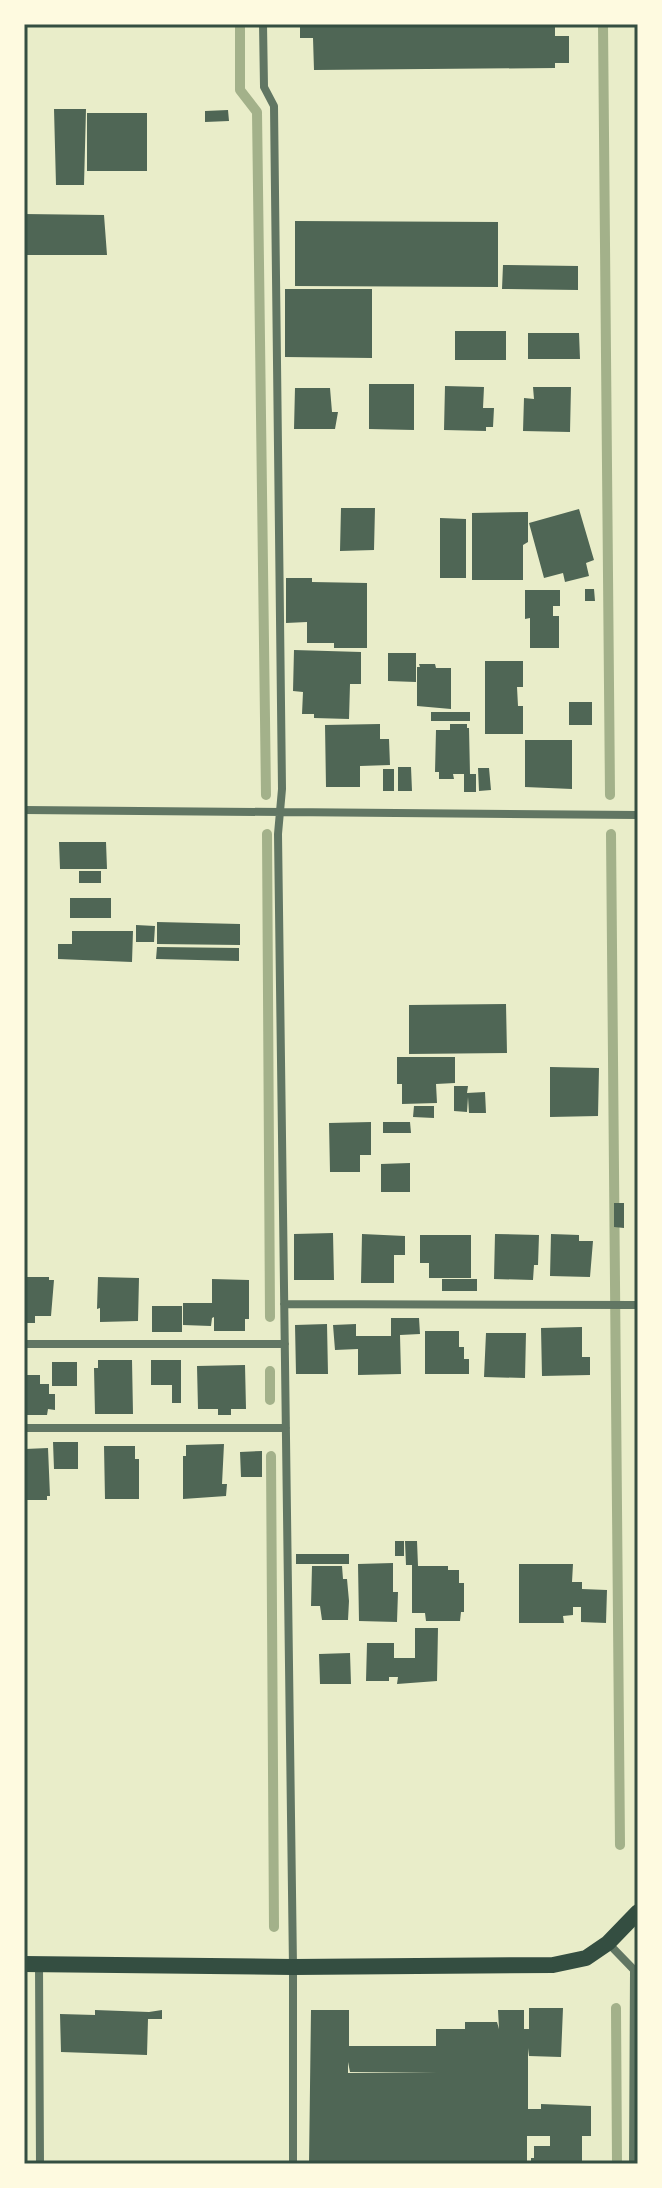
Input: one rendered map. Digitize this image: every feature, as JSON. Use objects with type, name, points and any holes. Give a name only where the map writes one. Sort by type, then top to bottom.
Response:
[{"type":"main road","points":[[32,1964],[293,1967],[553,1965],[586,1958],[608,1943],[638,1912]]},
{"type":"street","points":[[263,24],[264,87],[274,106],[293,2164]]},
{"type":"street","points":[[24,810],[638,815]]},
{"type":"street","points":[[284,1304],[638,1305]]},
{"type":"street","points":[[24,1344],[285,1344]]},
{"type":"street","points":[[24,1428],[286,1428]]},
{"type":"street","points":[[608,1943],[636,1973],[633,2164]]},
{"type":"street","points":[[32,1964],[40,2164]]},
{"type":"building","points":[[300,24],[555,24],[555,36],[569,36],[569,63],[555,63],[555,68],[314,70],[313,38],[300,38]]},
{"type":"building","points":[[54,109],[86,109],[84,185],[56,185]]},
{"type":"building","points":[[228,110],[229,121],[205,122],[205,111]]},
{"type":"building","points":[[87,113],[147,113],[147,171],[87,171]]},
{"type":"building","points":[[24,214],[104,215],[107,255],[24,255]]},
{"type":"building","points":[[295,221],[498,222],[498,287],[295,286]]},
{"type":"building","points":[[503,265],[578,266],[578,290],[502,289]]},
{"type":"building","points":[[285,289],[372,289],[372,358],[285,357]]},
{"type":"building","points":[[455,331],[506,331],[506,360],[455,360]]},
{"type":"building","points":[[528,333],[579,333],[580,359],[528,359]]},
{"type":"building","points":[[369,384],[414,384],[414,430],[369,429]]},
{"type":"building","points":[[445,386],[484,387],[483,408],[494,408],[493,427],[486,427],[486,431],[444,430]]},
{"type":"building","points":[[533,387],[571,387],[570,432],[523,431],[524,398],[534,399]]},
{"type":"building","points":[[295,388],[330,388],[332,412],[338,412],[335,429],[294,429]]},
{"type":"building","points":[[341,508],[375,508],[374,550],[340,551]]},
{"type":"building","points":[[579,509],[594,560],[586,563],[589,576],[565,582],[563,573],[544,578],[529,523]]},
{"type":"building","points":[[528,512],[528,542],[523,545],[523,580],[472,580],[472,513]]},
{"type":"building","points":[[440,518],[466,519],[466,578],[440,578]]},
{"type":"building","points":[[286,578],[367,583],[367,648],[334,648],[334,643],[307,643],[307,622],[286,623]]},
{"type":"building","points":[[585,589],[594,589],[595,601],[585,601]]},
{"type":"building","points":[[525,590],[560,590],[560,606],[553,606],[553,616],[559,616],[559,648],[530,648],[530,618],[525,619]]},
{"type":"building","points":[[294,650],[361,652],[361,684],[350,684],[349,719],[314,718],[314,714],[302,714],[303,692],[293,691]]},
{"type":"building","points":[[388,653],[416,653],[416,682],[388,681]]},
{"type":"building","points":[[485,661],[523,661],[523,687],[517,687],[518,706],[523,706],[523,734],[485,734]]},
{"type":"building","points":[[419,664],[451,668],[451,709],[417,706]]},
{"type":"building","points":[[569,702],[592,702],[592,725],[569,725]]},
{"type":"building","points":[[431,712],[470,712],[470,721],[431,721]]},
{"type":"building","points":[[380,724],[380,739],[389,739],[390,765],[360,766],[360,787],[326,787],[325,725]]},
{"type":"building","points":[[450,724],[467,724],[469,728],[470,774],[476,774],[476,792],[464,792],[464,774],[453,774],[454,779],[439,779],[439,772],[435,772],[436,730],[450,730]]},
{"type":"building","points":[[525,740],[572,740],[572,789],[525,787]]},
{"type":"building","points":[[398,767],[411,767],[412,791],[398,791]]},
{"type":"building","points":[[478,768],[489,768],[491,790],[479,791]]},
{"type":"building","points":[[383,769],[394,769],[394,791],[383,791]]},
{"type":"building","points":[[59,842],[106,842],[107,869],[60,869]]},
{"type":"building","points":[[79,871],[101,871],[101,883],[79,883]]},
{"type":"building","points":[[70,898],[111,898],[111,918],[70,918]]},
{"type":"building","points":[[157,922],[240,924],[240,945],[157,944]]},
{"type":"building","points":[[136,925],[155,926],[154,942],[136,942]]},
{"type":"building","points":[[72,931],[133,931],[132,962],[58,959],[58,944],[72,944]]},
{"type":"building","points":[[157,947],[239,948],[239,961],[156,959]]},
{"type":"building","points":[[506,1004],[507,1053],[409,1054],[409,1005]]},
{"type":"building","points":[[397,1057],[455,1057],[455,1083],[436,1084],[437,1103],[402,1104],[402,1084],[397,1084]]},
{"type":"building","points":[[550,1067],[599,1068],[598,1116],[550,1117]]},
{"type":"building","points":[[454,1086],[468,1086],[467,1093],[485,1092],[486,1113],[469,1113],[468,1097],[467,1112],[454,1111]]},
{"type":"building","points":[[414,1106],[434,1106],[434,1118],[413,1117]]},
{"type":"building","points":[[371,1122],[371,1155],[360,1155],[360,1172],[330,1172],[329,1123]]},
{"type":"building","points":[[383,1122],[410,1122],[411,1133],[383,1133]]},
{"type":"building","points":[[410,1163],[410,1192],[381,1192],[381,1164]]},
{"type":"building","points":[[614,1203],[624,1203],[624,1228],[614,1227]]},
{"type":"building","points":[[333,1233],[334,1280],[294,1280],[294,1234]]},
{"type":"building","points":[[362,1234],[405,1236],[405,1255],[394,1255],[394,1283],[361,1283]]},
{"type":"building","points":[[495,1234],[539,1235],[538,1265],[534,1265],[533,1280],[494,1279]]},
{"type":"building","points":[[551,1234],[579,1235],[579,1241],[593,1241],[590,1277],[550,1276]]},
{"type":"building","points":[[420,1235],[471,1235],[471,1278],[429,1278],[429,1263],[420,1263]]},
{"type":"building","points":[[26,1277],[49,1277],[49,1280],[54,1280],[51,1316],[35,1316],[35,1323],[24,1323]]},
{"type":"building","points":[[98,1277],[139,1278],[138,1321],[100,1322],[100,1308],[97,1309]]},
{"type":"building","points":[[212,1279],[249,1280],[249,1319],[245,1319],[245,1331],[214,1331],[214,1317],[211,1326],[183,1325],[183,1303],[212,1303]]},
{"type":"building","points":[[442,1279],[477,1279],[477,1291],[442,1291]]},
{"type":"building","points":[[152,1306],[182,1306],[182,1332],[152,1332]]},
{"type":"building","points":[[391,1318],[419,1318],[420,1334],[400,1335],[401,1374],[358,1375],[358,1349],[335,1350],[333,1325],[356,1324],[356,1336],[391,1336]]},
{"type":"building","points":[[327,1324],[328,1374],[296,1374],[295,1325]]},
{"type":"building","points":[[582,1327],[582,1357],[590,1357],[590,1375],[542,1376],[541,1328]]},
{"type":"building","points":[[425,1331],[459,1331],[459,1347],[464,1347],[464,1359],[469,1359],[469,1374],[425,1374]]},
{"type":"building","points":[[486,1333],[526,1333],[525,1378],[484,1377]]},
{"type":"building","points":[[98,1360],[132,1360],[133,1414],[95,1414],[94,1368],[98,1368]]},
{"type":"building","points":[[151,1360],[181,1360],[181,1403],[172,1403],[172,1385],[151,1385]]},
{"type":"building","points":[[52,1362],[77,1362],[77,1386],[52,1386]]},
{"type":"building","points":[[245,1365],[246,1409],[231,1409],[231,1415],[218,1415],[218,1409],[198,1409],[197,1366]]},
{"type":"building","points":[[24,1375],[40,1375],[40,1384],[49,1384],[49,1394],[55,1394],[55,1410],[48,1409],[47,1415],[24,1415]]},
{"type":"building","points":[[53,1442],[78,1442],[78,1469],[54,1469]]},
{"type":"building","points":[[224,1444],[222,1484],[227,1484],[226,1496],[183,1499],[186,1445]]},
{"type":"building","points":[[104,1446],[135,1446],[135,1459],[139,1459],[139,1499],[105,1499]]},
{"type":"building","points":[[48,1448],[50,1496],[47,1500],[26,1500],[25,1449]]},
{"type":"building","points":[[262,1451],[262,1477],[241,1477],[240,1452]]},
{"type":"building","points":[[395,1541],[404,1541],[404,1556],[395,1556]]},
{"type":"building","points":[[405,1541],[417,1541],[418,1566],[448,1566],[448,1570],[459,1570],[459,1583],[464,1583],[464,1612],[461,1612],[460,1621],[426,1621],[425,1613],[412,1613],[412,1565],[406,1565]]},
{"type":"building","points":[[296,1554],[349,1554],[349,1564],[296,1564]]},
{"type":"building","points":[[393,1563],[393,1592],[398,1592],[397,1622],[359,1621],[358,1564]]},
{"type":"building","points":[[519,1564],[573,1564],[572,1582],[582,1582],[582,1589],[607,1590],[606,1623],[581,1622],[581,1607],[573,1607],[573,1615],[563,1616],[564,1623],[519,1623]]},
{"type":"building","points":[[312,1566],[342,1566],[343,1579],[347,1579],[348,1620],[322,1620],[320,1606],[311,1606]]},
{"type":"building","points":[[415,1628],[438,1628],[437,1681],[397,1684],[398,1677],[389,1677],[389,1681],[366,1681],[367,1643],[394,1643],[394,1658],[415,1658]]},
{"type":"building","points":[[350,1653],[351,1684],[320,1684],[319,1654]]},
{"type":"building","points":[[529,2008],[563,2008],[561,2057],[529,2056],[528,2048],[528,2109],[541,2109],[541,2104],[591,2106],[591,2136],[582,2136],[582,2164],[531,2164],[534,2146],[550,2146],[550,2136],[527,2136],[527,2164],[309,2164],[311,2010],[349,2010],[349,2046],[436,2046],[436,2029],[465,2029],[465,2022],[497,2022],[499,2029],[498,2010],[524,2010],[524,2029],[529,2029]],"holes":[[[348,2062],[350,2072],[437,2073],[348,2073]]]},
{"type":"building","points":[[95,2010],[162,2010],[162,2019],[148,2019],[147,2055],[61,2052],[60,2014],[95,2015]]},
{"type":"waterway","points":[[240,24],[240,90],[257,112],[266,795]]},
{"type":"waterway","points":[[603,24],[610,795]]},
{"type":"waterway","points":[[267,834],[270,1317]]},
{"type":"waterway","points":[[611,834],[620,1845]]},
{"type":"waterway","points":[[270,1371],[270,1400]]},
{"type":"waterway","points":[[271,1456],[274,1927]]},
{"type":"waterway","points":[[616,2008],[617,2164]]}]
